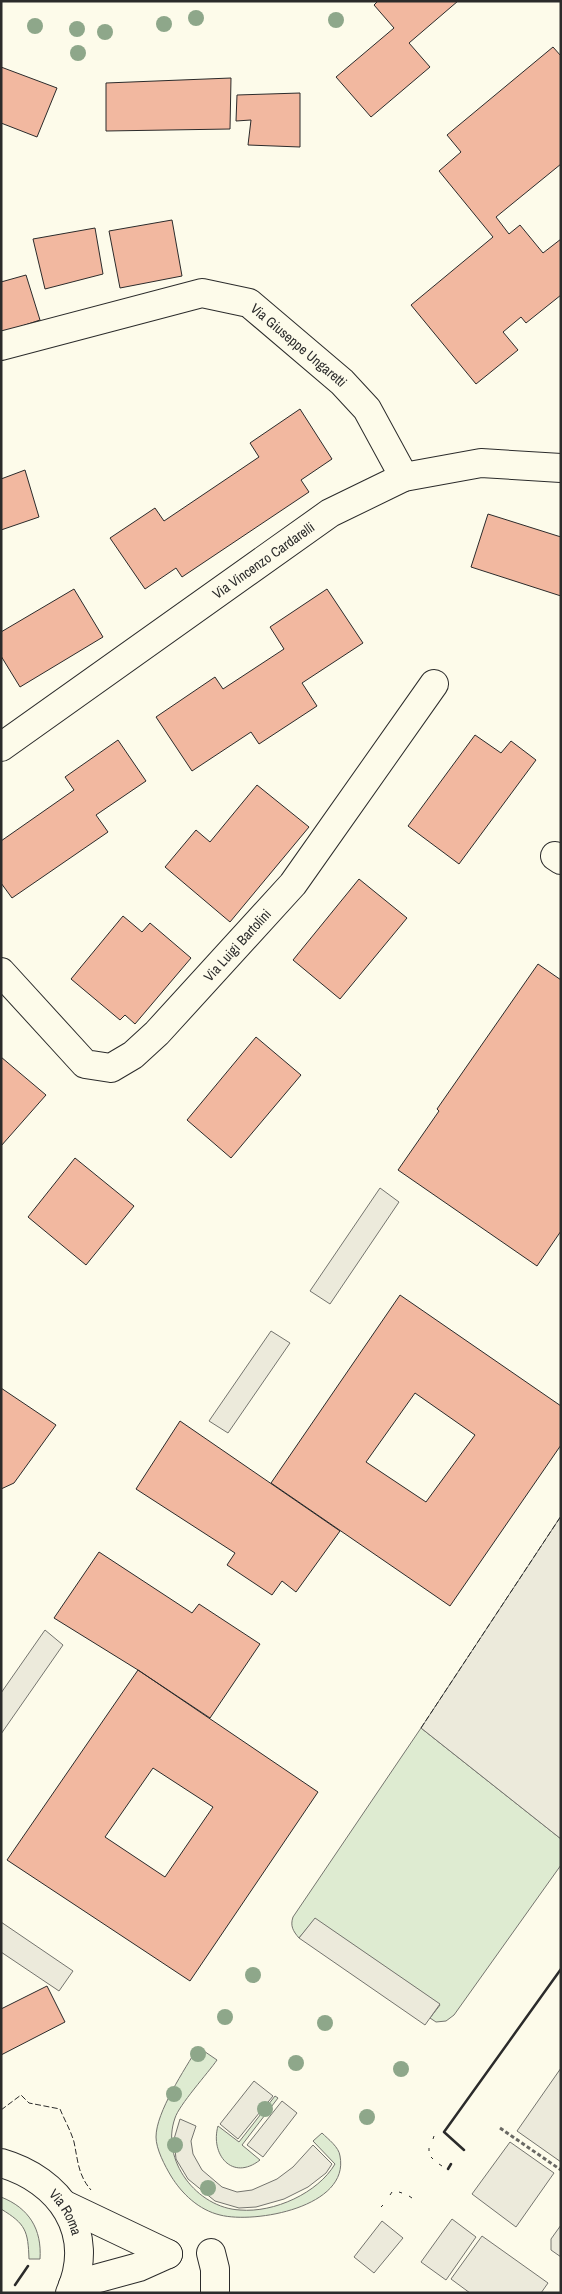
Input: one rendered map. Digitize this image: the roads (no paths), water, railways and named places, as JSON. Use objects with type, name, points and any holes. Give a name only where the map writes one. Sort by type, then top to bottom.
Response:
[{"type":"street","name":"Via Giuseppe Ungaretti","points":[[1,346],[202,293],[249,303],[342,382],[366,409],[404,477]]},
{"type":"street","name":"Via Vincenzo Cardarelli","points":[[1,747],[330,513],[404,477],[481,463],[561,468]]},
{"type":"street","name":"Via Luigi Bartolini","points":[[1,972],[85,1064],[111,1068],[133,1055],[157,1033],[293,884],[434,684]]},
{"type":"street","name":"Via Roma","points":[[1,2163],[21,2168],[37,2177],[54,2191],[65,2206],[74,2224],[78,2245],[78,2265],[72,2289]]},
{"type":"street","points":[[65,2206],[168,2254],[139,2267],[72,2289]]},
{"type":"street","points":[[211,2253],[215,2269],[215,2293]]}]
